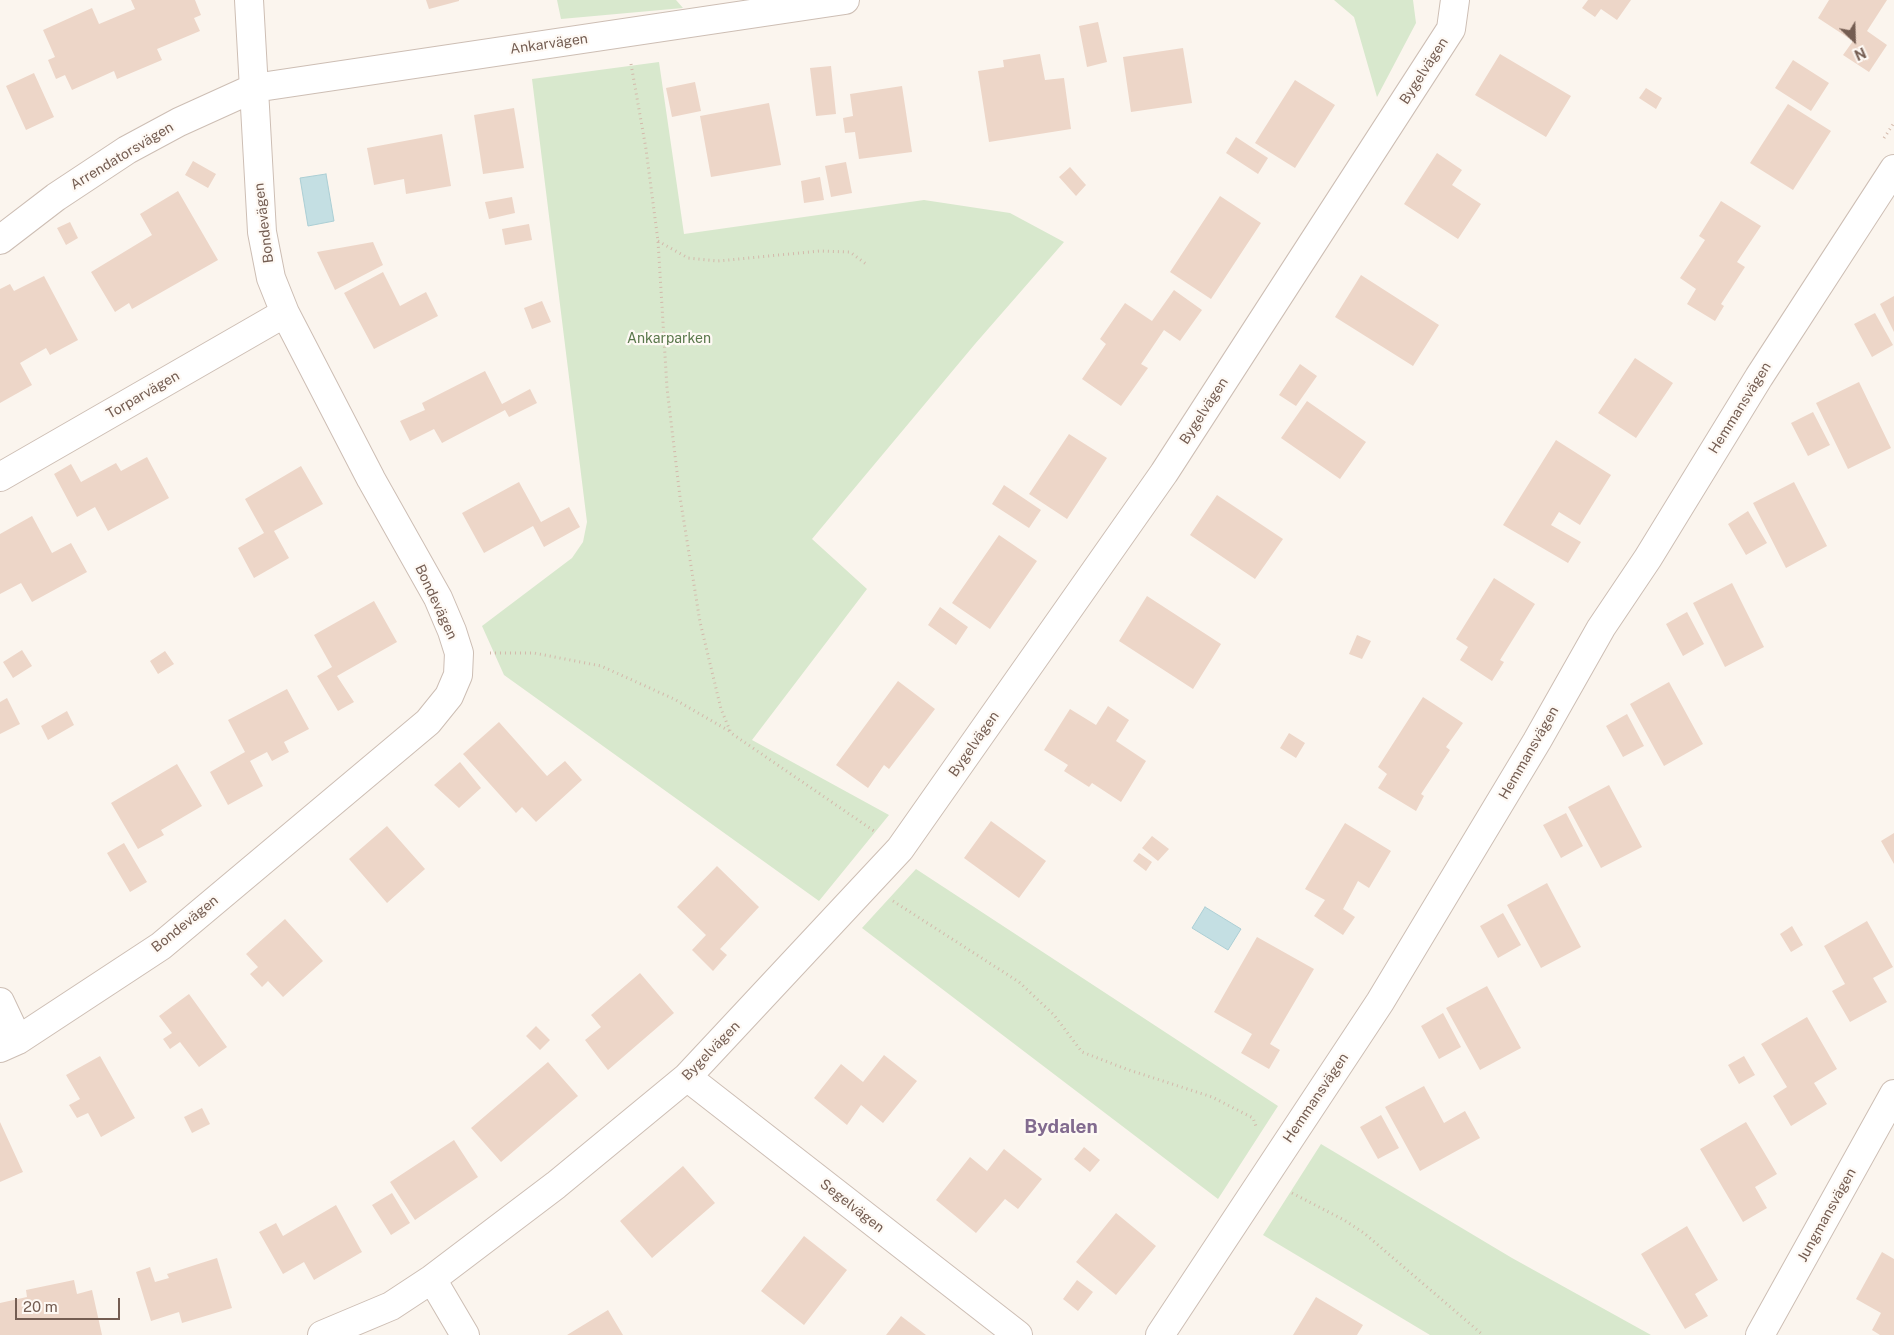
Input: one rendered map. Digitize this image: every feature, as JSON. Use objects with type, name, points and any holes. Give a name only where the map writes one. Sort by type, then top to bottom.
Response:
[{"type":"street","name":"Bondevägen","points":[[9,1044],[161,946],[428,722],[449,696],[458,675],[459,653],[438,598],[371,479],[285,313],[271,278],[262,232],[249,0]]},
{"type":"street","name":"Ankarvägen","points":[[254,88],[845,0]]},
{"type":"street","name":"Bygelvägen","points":[[322,1335],[391,1306],[432,1279],[556,1185],[687,1077],[900,849],[1164,473],[1451,29],[1455,0]]},
{"type":"street","name":"Arrendatorsvägen","points":[[0,240],[56,197],[127,150],[178,122],[254,88]]},
{"type":"street","name":"Hemmansvägen","points":[[1160,1335],[1380,1002],[1537,741],[1601,628],[1648,558],[1759,377],[1894,169]]},
{"type":"street","name":"Torparvägen","points":[[0,477],[285,313]]},
{"type":"street","points":[[0,1002],[9,1044]]},
{"type":"street","name":"Segelvägen","points":[[687,1077],[1018,1335]]},
{"type":"street","name":"Jungmansvägen","points":[[1760,1335],[1894,1094]]},
{"type":"street","points":[[432,1279],[465,1335]]},
{"type":"path","points":[[626,32],[646,149],[658,241],[667,388],[680,497],[700,622],[721,709],[731,733]]},
{"type":"path","points":[[658,241],[688,258],[718,261],[820,250],[850,252],[866,264]]},
{"type":"path","points":[[459,653],[534,653],[601,666],[674,700],[731,733],[900,849]]},
{"type":"path","points":[[868,885],[1019,982],[1054,1015],[1082,1052],[1126,1069],[1212,1097],[1253,1118],[1259,1133]]},
{"type":"path","points":[[1264,1176],[1285,1190],[1344,1220],[1364,1233],[1483,1335]]},
{"type":"green space","points":[[557,0],[676,0],[683,8],[561,19]]},
{"type":"green space","points":[[1334,0],[1413,0],[1416,23],[1377,97],[1354,17]]},
{"type":"green space","name":"Ankarparken","points":[[659,62],[684,234],[924,200],[1010,213],[1064,242],[975,344],[812,539],[867,589],[752,740],[889,815],[819,901],[504,675],[482,626],[572,558],[583,542],[587,522],[532,79]]},
{"type":"green space","points":[[916,869],[1278,1106],[1218,1199],[862,928]]},
{"type":"green space","points":[[1321,1144],[1512,1258],[1651,1335],[1430,1335],[1263,1235]]},
{"type":"water","points":[[326,174],[334,221],[308,226],[300,178]]},
{"type":"water","points":[[1205,907],[1241,929],[1228,950],[1192,928]]},
{"type":"building","points":[[131,0],[195,0],[201,15],[194,18],[200,31],[157,49],[162,60],[117,79],[114,71],[72,90],[65,75],[56,79],[48,60],[55,57],[43,30],[92,8],[99,24],[135,9]]},
{"type":"building","points":[[426,0],[459,0],[459,1],[429,9]]},
{"type":"building","points":[[1588,0],[1631,0],[1617,20],[1601,9],[1595,17],[1582,8]]},
{"type":"building","points":[[1829,0],[1887,0],[1867,31],[1887,45],[1869,72],[1843,55],[1853,41],[1818,18]]},
{"type":"building","points":[[1098,22],[1107,62],[1087,67],[1079,26]]},
{"type":"building","points":[[1183,48],[1192,103],[1131,112],[1123,57]]},
{"type":"building","points":[[1040,54],[1045,80],[1064,78],[1071,129],[989,142],[978,71],[1004,67],[1003,60]]},
{"type":"building","points":[[1500,54],[1571,96],[1546,137],[1475,95]]},
{"type":"building","points":[[1793,60],[1829,83],[1811,111],[1775,88]]},
{"type":"building","points":[[831,66],[836,114],[816,116],[810,68]]},
{"type":"building","points":[[34,73],[54,117],[26,130],[6,86]]},
{"type":"building","points":[[1295,80],[1335,105],[1295,168],[1255,143]]},
{"type":"building","points":[[695,82],[701,111],[672,117],[666,88]]},
{"type":"building","points":[[902,86],[912,152],[859,159],[855,132],[845,133],[843,118],[853,116],[850,94]]},
{"type":"building","points":[[1646,88],[1662,98],[1656,109],[1639,98]]},
{"type":"building","points":[[769,103],[781,165],[711,177],[700,116]]},
{"type":"building","points":[[1788,104],[1831,131],[1793,190],[1750,163]]},
{"type":"building","points":[[514,108],[524,168],[483,174],[474,115]]},
{"type":"building","points":[[442,134],[451,186],[406,194],[404,179],[374,185],[367,148]]},
{"type":"building","points":[[1236,137],[1268,158],[1258,174],[1226,153]]},
{"type":"building","points":[[1437,153],[1462,170],[1452,185],[1481,204],[1458,239],[1404,204]]},
{"type":"building","points":[[193,161],[216,174],[208,188],[185,175]]},
{"type":"building","points":[[846,162],[852,193],[831,197],[825,166]]},
{"type":"building","points":[[1070,167],[1086,185],[1076,196],[1059,177]]},
{"type":"building","points":[[820,177],[824,200],[804,203],[801,181]]},
{"type":"building","points":[[178,191],[218,260],[132,309],[129,303],[115,312],[91,272],[152,235],[140,214]]},
{"type":"building","points":[[1220,196],[1261,223],[1211,299],[1170,272]]},
{"type":"building","points":[[512,197],[515,213],[489,219],[485,202]]},
{"type":"building","points":[[1721,201],[1761,226],[1737,262],[1745,267],[1721,304],[1724,306],[1715,321],[1687,304],[1696,289],[1680,278],[1705,240],[1699,236]]},
{"type":"building","points":[[70,222],[78,238],[66,245],[57,228]]},
{"type":"building","points":[[529,224],[532,240],[505,245],[502,229]]},
{"type":"building","points":[[373,242],[383,265],[335,290],[317,252]]},
{"type":"building","points":[[383,272],[400,306],[426,292],[438,316],[374,349],[344,293]]},
{"type":"building","points":[[1361,275],[1439,325],[1413,366],[1335,317]]},
{"type":"building","points":[[44,276],[78,340],[50,355],[46,348],[20,363],[32,385],[0,403],[0,289],[10,284],[14,291]]},
{"type":"building","points":[[1174,290],[1202,310],[1180,341],[1164,330],[1141,364],[1148,368],[1121,406],[1082,379],[1106,344],[1100,339],[1125,303],[1152,321]]},
{"type":"building","points":[[1894,296],[1894,332],[1880,304]]},
{"type":"building","points":[[542,301],[551,322],[532,329],[524,308]]},
{"type":"building","points":[[1875,313],[1893,345],[1872,357],[1854,324]]},
{"type":"building","points":[[1635,358],[1673,383],[1636,438],[1598,413]]},
{"type":"building","points":[[1300,364],[1317,376],[1296,406],[1279,395]]},
{"type":"building","points":[[485,371],[502,404],[530,389],[537,403],[509,417],[505,410],[442,443],[434,429],[410,441],[400,421],[425,410],[422,403]]},
{"type":"building","points":[[1859,382],[1891,448],[1848,469],[1816,403]]},
{"type":"building","points":[[1307,401],[1366,442],[1340,479],[1281,438]]},
{"type":"building","points":[[1813,412],[1830,445],[1808,456],[1791,423]]},
{"type":"building","points":[[1069,434],[1107,458],[1067,519],[1029,494]]},
{"type":"building","points":[[1556,440],[1611,475],[1580,525],[1559,512],[1551,525],[1581,542],[1568,563],[1503,525]]},
{"type":"building","points":[[147,457],[169,498],[108,531],[95,507],[77,517],[54,474],[71,464],[81,482],[116,463],[121,471]]},
{"type":"building","points":[[301,466],[323,504],[274,531],[289,558],[254,578],[238,548],[264,533],[245,499]]},
{"type":"building","points":[[519,482],[541,522],[569,507],[580,527],[544,547],[533,526],[484,553],[462,513]]},
{"type":"building","points":[[1794,482],[1827,546],[1786,568],[1753,503]]},
{"type":"building","points":[[1004,485],[1041,510],[1029,528],[992,504]]},
{"type":"building","points":[[1217,495],[1283,539],[1255,579],[1190,535]]},
{"type":"building","points":[[1748,511],[1767,543],[1746,555],[1728,524]]},
{"type":"building","points":[[32,516],[52,553],[71,543],[87,572],[32,602],[21,583],[0,594],[0,534]]},
{"type":"building","points":[[999,535],[1037,561],[990,629],[952,603]]},
{"type":"building","points":[[1494,578],[1535,604],[1500,660],[1504,662],[1492,681],[1460,660],[1468,647],[1456,639]]},
{"type":"building","points":[[1732,583],[1764,647],[1725,667],[1693,603]]},
{"type":"building","points":[[1147,596],[1221,644],[1193,689],[1119,641]]},
{"type":"building","points":[[374,601],[397,642],[337,676],[354,702],[338,711],[317,676],[332,667],[314,635]]},
{"type":"building","points":[[940,607],[968,627],[956,645],[928,625]]},
{"type":"building","points":[[1687,612],[1704,644],[1683,656],[1666,624]]},
{"type":"building","points":[[1357,635],[1371,641],[1362,659],[1349,654]]},
{"type":"building","points":[[22,650],[32,666],[13,678],[3,662]]},
{"type":"building","points":[[165,651],[174,664],[158,674],[150,661]]},
{"type":"building","points":[[898,681],[935,709],[889,769],[884,765],[868,788],[836,765]]},
{"type":"building","points":[[1669,682],[1703,744],[1664,766],[1630,704]]},
{"type":"building","points":[[287,689],[309,729],[284,742],[289,752],[272,761],[267,752],[250,761],[263,786],[228,805],[210,772],[245,752],[228,720]]},
{"type":"building","points":[[1423,697],[1463,723],[1446,747],[1450,750],[1421,794],[1424,796],[1416,811],[1378,788],[1387,774],[1378,767]]},
{"type":"building","points":[[7,698],[20,724],[0,734],[0,702]]},
{"type":"building","points":[[1108,706],[1129,720],[1116,741],[1146,761],[1121,802],[1092,783],[1089,787],[1064,771],[1068,765],[1044,750],[1070,709],[1096,725]]},
{"type":"building","points":[[67,711],[74,725],[48,740],[41,726]]},
{"type":"building","points":[[1627,714],[1644,746],[1623,757],[1606,726]]},
{"type":"building","points":[[499,722],[547,776],[565,761],[582,780],[536,822],[522,807],[516,813],[463,754]]},
{"type":"building","points":[[1289,733],[1305,743],[1296,758],[1280,748]]},
{"type":"building","points":[[460,762],[481,788],[459,808],[434,785]]},
{"type":"building","points":[[177,764],[202,806],[161,830],[164,835],[138,849],[111,803]]},
{"type":"building","points":[[1609,785],[1642,847],[1601,868],[1568,807]]},
{"type":"building","points":[[1566,813],[1583,846],[1561,858],[1543,825]]},
{"type":"building","points":[[991,821],[1046,861],[1019,898],[964,858]]},
{"type":"building","points":[[1345,823],[1391,851],[1369,888],[1358,881],[1343,909],[1355,917],[1343,935],[1314,916],[1325,900],[1305,889]]},
{"type":"building","points":[[387,826],[425,869],[387,903],[349,859]]},
{"type":"building","points":[[1894,833],[1894,864],[1881,841]]},
{"type":"building","points":[[1152,836],[1169,849],[1158,861],[1142,848]]},
{"type":"building","points":[[124,843],[147,882],[130,892],[107,853]]},
{"type":"building","points":[[1139,853],[1152,862],[1146,871],[1133,861]]},
{"type":"building","points":[[717,866],[759,907],[720,949],[727,955],[713,971],[692,950],[706,935],[677,907]]},
{"type":"building","points":[[1547,883],[1581,947],[1541,968],[1507,905]]},
{"type":"building","points":[[1503,913],[1521,945],[1498,958],[1480,926]]},
{"type":"building","points":[[285,919],[323,961],[283,997],[268,981],[262,987],[250,974],[258,967],[246,954]]},
{"type":"building","points":[[1867,921],[1893,967],[1873,978],[1887,1002],[1850,1022],[1832,991],[1845,984],[1824,946]]},
{"type":"building","points":[[1792,926],[1803,945],[1791,952],[1780,934]]},
{"type":"building","points":[[1257,937],[1314,969],[1270,1044],[1280,1050],[1269,1069],[1241,1053],[1252,1034],[1214,1012]]},
{"type":"building","points":[[640,973],[674,1013],[608,1070],[585,1040],[601,1027],[591,1015]]},
{"type":"building","points":[[1487,986],[1521,1048],[1480,1070],[1446,1008]]},
{"type":"building","points":[[189,994],[227,1047],[199,1067],[180,1042],[170,1049],[163,1039],[172,1033],[159,1016]]},
{"type":"building","points":[[1443,1013],[1461,1047],[1439,1059],[1421,1026]]},
{"type":"building","points":[[1807,1017],[1837,1069],[1814,1083],[1827,1104],[1791,1126],[1773,1096],[1787,1087],[1761,1044]]},
{"type":"building","points":[[536,1026],[550,1040],[540,1050],[526,1036]]},
{"type":"building","points":[[884,1055],[917,1081],[883,1123],[861,1105],[847,1125],[814,1098],[841,1064],[863,1082]]},
{"type":"building","points":[[100,1056],[135,1118],[101,1137],[88,1113],[77,1118],[69,1105],[80,1099],[66,1075]]},
{"type":"building","points":[[1744,1056],[1755,1075],[1739,1084],[1728,1065]]},
{"type":"building","points":[[548,1062],[578,1096],[501,1162],[471,1128]]},
{"type":"building","points":[[1424,1086],[1444,1123],[1465,1111],[1480,1138],[1420,1171],[1385,1107]]},
{"type":"building","points":[[202,1108],[210,1124],[192,1133],[184,1117]]},
{"type":"building","points":[[1381,1115],[1399,1148],[1378,1159],[1360,1127]]},
{"type":"building","points":[[0,1122],[23,1172],[0,1182]]},
{"type":"building","points":[[1746,1122],[1777,1174],[1755,1187],[1767,1208],[1743,1222],[1700,1149]]},
{"type":"building","points":[[454,1140],[478,1177],[415,1220],[390,1182]]},
{"type":"building","points":[[1084,1147],[1100,1160],[1090,1172],[1074,1159]]},
{"type":"building","points":[[1004,1149],[1042,1179],[1018,1209],[1005,1199],[976,1233],[936,1200],[970,1157],[987,1171]]},
{"type":"building","points":[[683,1166],[715,1203],[652,1258],[620,1221]]},
{"type":"building","points":[[392,1193],[410,1223],[391,1235],[372,1205]]},
{"type":"building","points":[[336,1205],[362,1252],[314,1280],[304,1262],[283,1274],[259,1232],[276,1223],[283,1236]]},
{"type":"building","points":[[1116,1213],[1156,1246],[1116,1295],[1076,1262]]},
{"type":"building","points":[[1687,1226],[1718,1280],[1695,1294],[1708,1316],[1685,1329],[1641,1254]]},
{"type":"building","points":[[804,1236],[847,1270],[804,1325],[761,1291]]},
{"type":"building","points":[[1882,1252],[1894,1259],[1894,1335],[1880,1335],[1872,1330],[1881,1313],[1856,1299]]},
{"type":"building","points":[[217,1258],[232,1308],[182,1323],[179,1312],[151,1321],[136,1272],[150,1267],[155,1282],[169,1278],[167,1274]]},
{"type":"building","points":[[74,1280],[77,1294],[92,1290],[102,1335],[0,1335],[0,1303],[27,1297],[26,1290]]},
{"type":"building","points":[[1077,1280],[1093,1292],[1078,1311],[1063,1299]]},
{"type":"building","points":[[1316,1297],[1363,1325],[1357,1335],[1293,1335]]},
{"type":"building","points":[[608,1310],[623,1335],[567,1335]]},
{"type":"building","points":[[901,1316],[926,1335],[886,1335]]},
{"type":"district","name":"Bydalen","points":[[1061,1127]]}]
